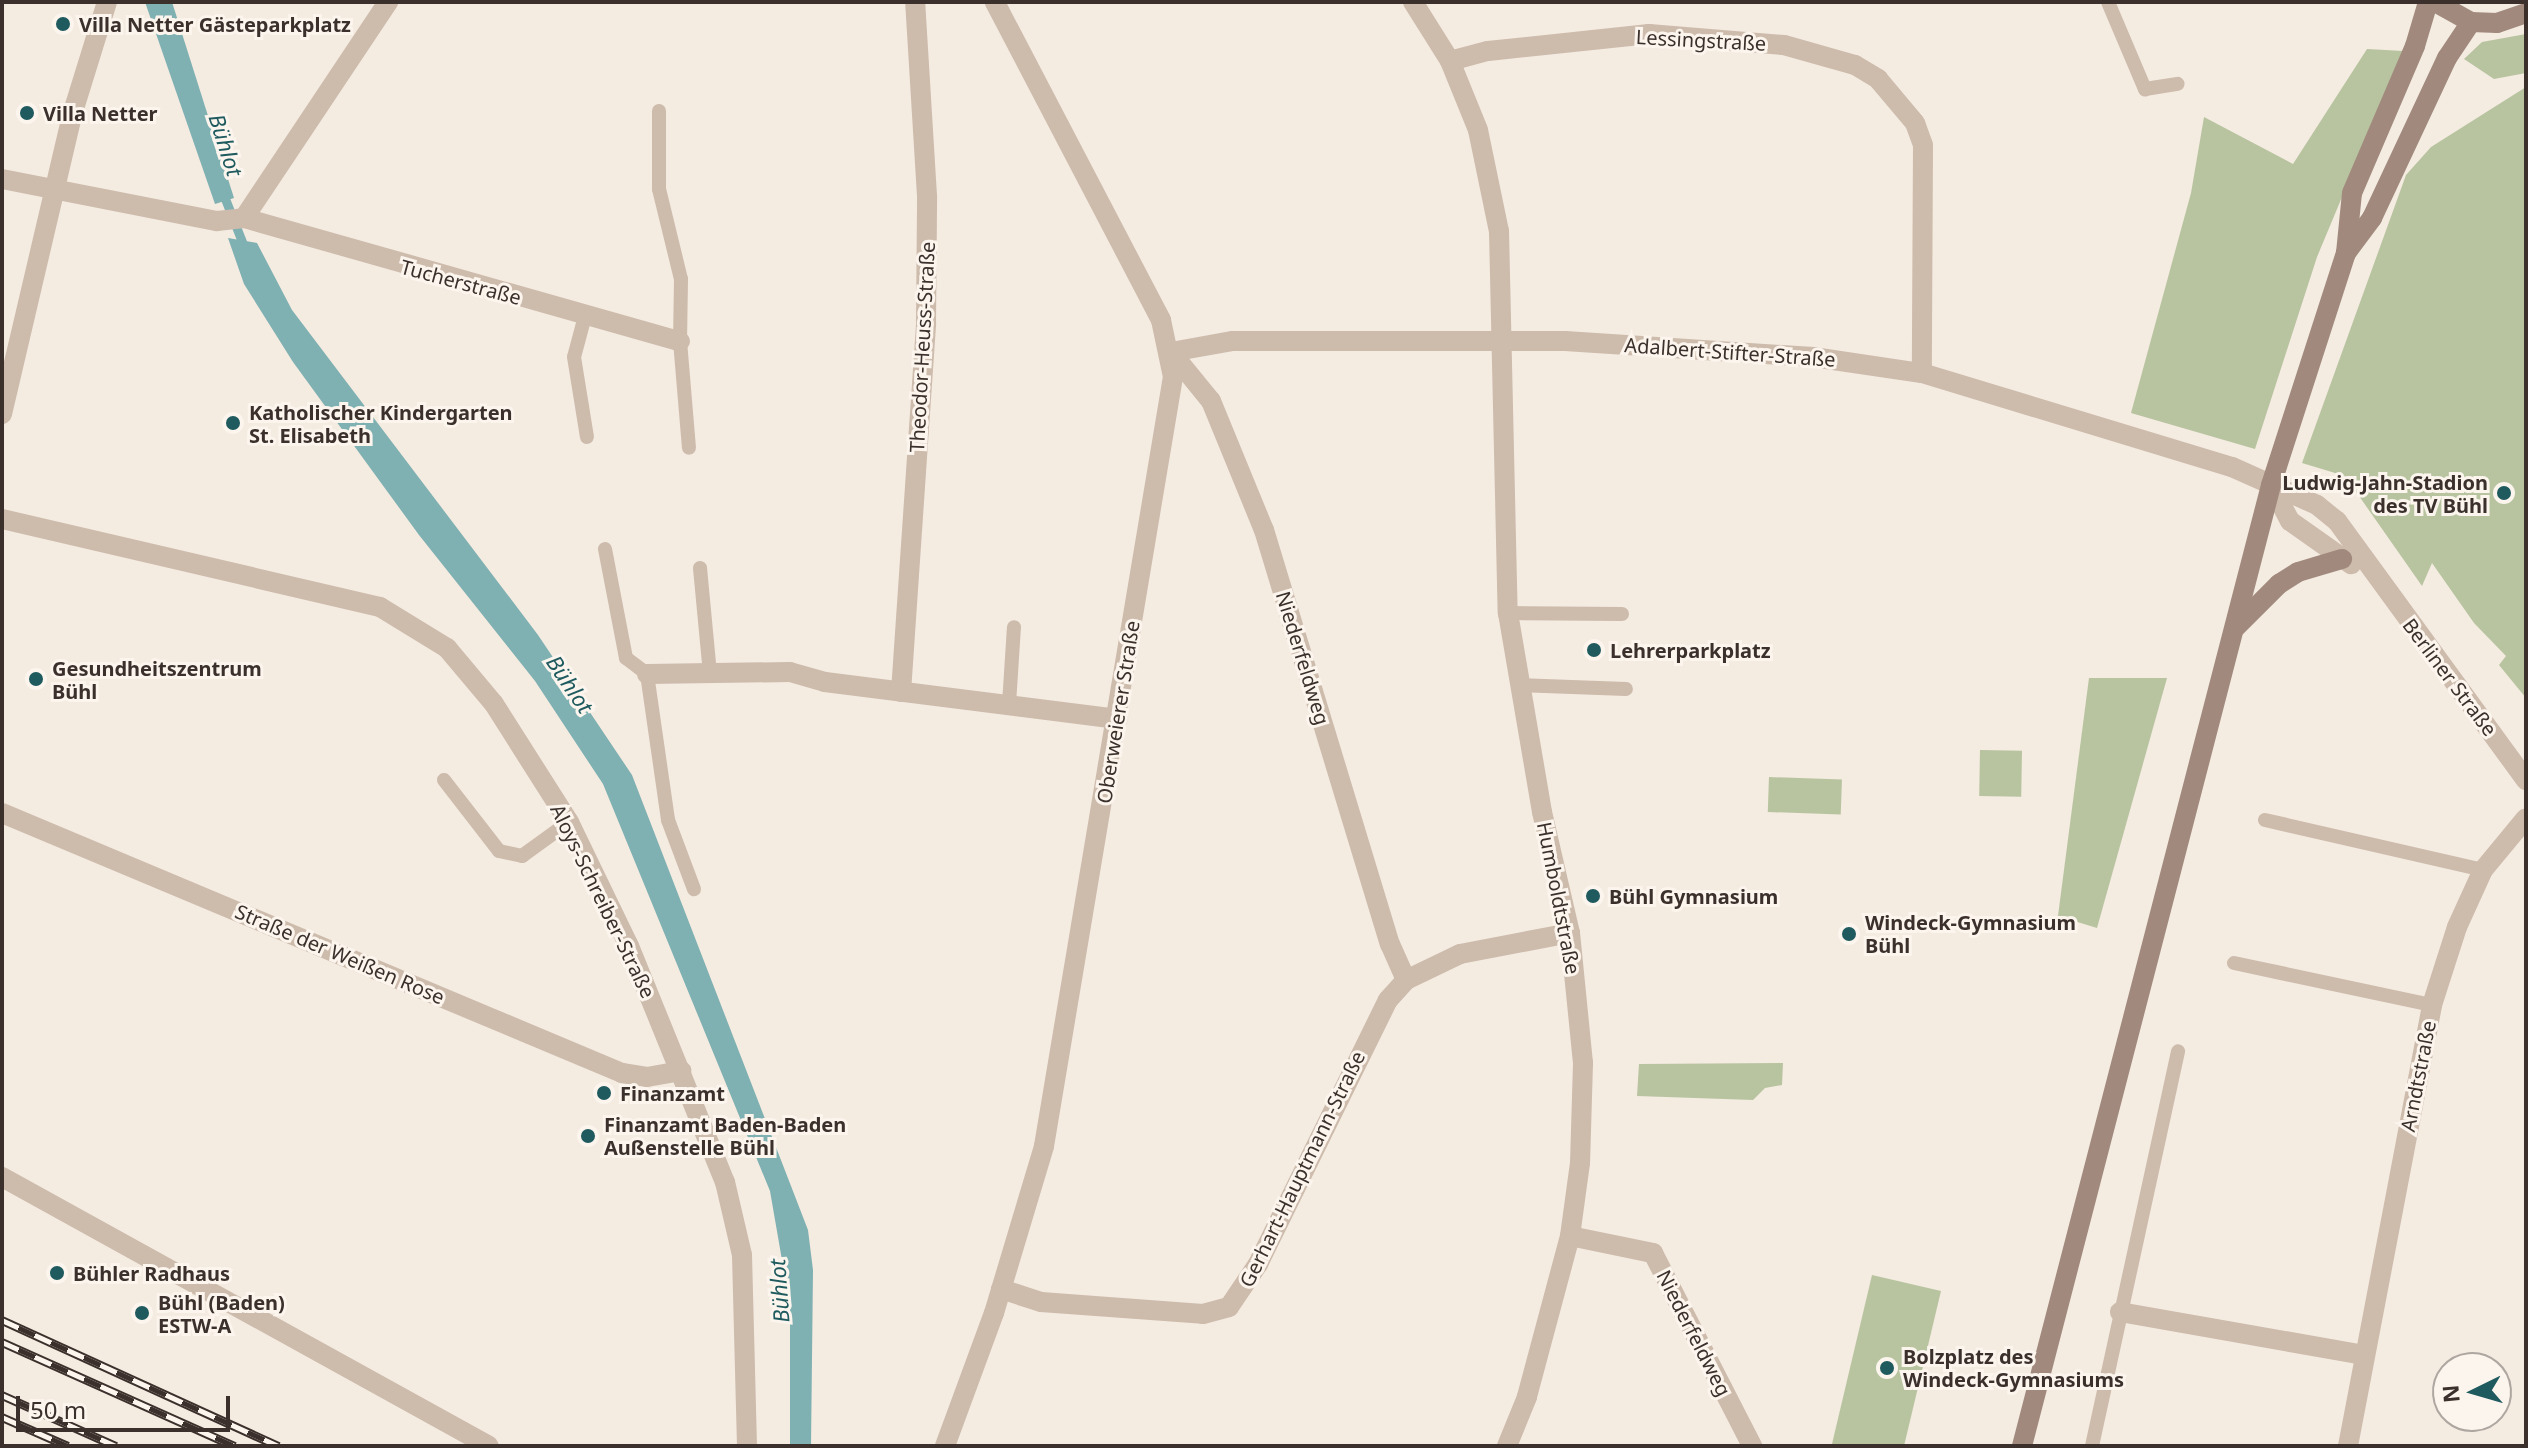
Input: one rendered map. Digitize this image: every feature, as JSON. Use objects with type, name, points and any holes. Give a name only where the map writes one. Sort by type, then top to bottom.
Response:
[{"type":"street","points":[[2,414],[57,190],[72,115],[107,2]]},
{"type":"street","points":[[251,215],[388,2]]},
{"type":"street","name":"Theodor-Heuss-Straße","points":[[901,692],[926,323],[927,196],[915,2]]},
{"type":"street","name":"Oberweierer Straße","points":[[945,1446],[1001,1289],[1044,1146],[1173,377],[1171,352],[1159,316],[995,2]]},
{"type":"street","name":"Humboldtstraße","points":[[1413,2],[1450,61],[1478,130],[1499,231],[1499,342],[1508,613],[1518,685],[1570,933],[1583,1077],[1580,1163],[1570,1236],[1527,1397],[1507,1446]]},
{"type":"street","points":[[2022,1446],[2271,485],[2346,253],[2352,193],[2415,46],[2428,2]]},
{"type":"street","points":[[2435,2],[2471,22],[2497,23],[2526,13]]},
{"type":"street","points":[[2346,253],[2372,218],[2447,58],[2471,22]]},
{"type":"street","name":"Lessingstraße","points":[[1450,61],[1488,51],[1649,34],[1784,45],[1855,65],[1878,79],[1915,123],[1923,145],[1922,373]]},
{"type":"street","name":"Tucherstraße","points":[[2,179],[217,221],[251,215],[585,316],[680,341]]},
{"type":"street","name":"Adalbert-Stifter-Straße","points":[[1171,352],[1233,341],[1499,342],[1703,348],[1922,373],[2232,467],[2271,485]]},
{"type":"street","name":"Niederfeldweg","points":[[1171,352],[1211,401],[1264,530],[1390,944],[1406,980]]},
{"type":"street","name":"Berliner Straße","points":[[2271,485],[2290,521],[2342,559],[2374,575]]},
{"type":"street","name":"Berliner Straße","points":[[2271,485],[2317,505],[2337,521],[2526,780]]},
{"type":"street","name":"Aloys-Schreiber-Straße","points":[[2,519],[380,607],[447,648],[494,704],[569,822],[681,1071],[725,1182],[742,1255],[747,1446]]},
{"type":"street","points":[[2233,629],[2279,584],[2298,572],[2342,559]]},
{"type":"street","points":[[647,674],[790,672],[825,682],[1118,719]]},
{"type":"street","name":"Straße der Weißen Rose","points":[[2,813],[43,826],[622,1073],[647,1077],[681,1071]]},
{"type":"street","name":"Arndtstraße","points":[[2348,1446],[2432,1005],[2457,927],[2483,870],[2526,818]]},
{"type":"street","name":"Gerhart-Hauptmann-Straße","points":[[1001,1289],[1041,1302],[1203,1314],[1229,1307],[1258,1264],[1370,1027],[1406,980],[1460,954],[1570,933]]},
{"type":"street","points":[[2,1177],[489,1446]]},
{"type":"street","name":"Niederfeldweg","points":[[1570,1236],[1653,1253],[1752,1446]]},
{"type":"street","points":[[2120,1312],[2363,1355]]},
{"type":"lane","points":[[2108,2],[2145,89],[2178,84]]},
{"type":"lane","points":[[659,111],[659,189],[681,279],[680,341],[689,448]]},
{"type":"lane","points":[[585,316],[574,357],[587,437]]},
{"type":"lane","points":[[605,549],[626,658],[647,674],[668,820],[694,889]]},
{"type":"lane","points":[[700,568],[710,673]]},
{"type":"lane","points":[[1508,613],[1622,614]]},
{"type":"lane","points":[[1009,704],[1014,627]]},
{"type":"lane","points":[[1518,685],[1626,689]]},
{"type":"lane","points":[[444,780],[499,851],[522,856],[569,822]]},
{"type":"lane","points":[[2265,820],[2483,870]]},
{"type":"lane","points":[[2234,963],[2432,1005]]},
{"type":"lane","points":[[2092,1446],[2178,1051]]},
{"type":"green space","points":[[2526,34],[2526,73],[2494,79],[2464,59],[2482,42]]},
{"type":"green space","points":[[2367,49],[2403,51],[2317,257],[2255,449],[2131,413],[2191,193],[2204,117],[2293,164]]},
{"type":"green space","points":[[2526,87],[2526,698],[2499,665],[2506,656],[2474,623],[2432,563],[2422,586],[2345,476],[2302,463],[2406,175],[2431,147]]},
{"type":"green space","points":[[2089,678],[2167,678],[2097,928],[2058,916]]},
{"type":"green space","points":[[1980,750],[2022,751],[2021,797],[1979,796]]},
{"type":"green space","points":[[1769,777],[1842,780],[1841,815],[1768,812]]},
{"type":"green space","points":[[1783,1063],[1782,1085],[1765,1088],[1753,1100],[1637,1096],[1639,1064]]},
{"type":"green space","name":"Bolzplatz des Windeck-Gymnasiums","points":[[1872,1275],[1941,1291],[1904,1446],[1839,1446],[1832,1444]]},
{"type":"water","points":[[145,2],[172,2],[234,198],[215,204]]},
{"type":"water","points":[[228,238],[257,243],[292,310],[538,635],[632,775],[808,1230],[813,1270],[811,1446],[790,1446],[790,1306],[770,1191],[603,784],[535,681],[419,535],[293,362],[244,284]]},
{"type":"waterway","name":"Bühlot","points":[[222,191],[246,252]]},
{"type":"railway","points":[[2,1320],[279,1446]]},
{"type":"railway","points":[[2,1342],[235,1446]]},
{"type":"railway","points":[[2,1395],[116,1446]]},
{"type":"railway","points":[[2,1417],[68,1446]]},
{"type":"place","name":"Villa Netter Gästeparkplatz","points":[[63,24]]},
{"type":"place","name":"Villa Netter","points":[[27,113]]},
{"type":"place","name":"Katholischer Kindergarten St. Elisabeth","points":[[233,423]]},
{"type":"place","name":"Ludwig-Jahn-Stadion des TV Bühl","points":[[2504,493]]},
{"type":"place","name":"Lehrerparkplatz","points":[[1594,650]]},
{"type":"place","name":"Gesundheitszentrum Bühl","points":[[36,679]]},
{"type":"place","name":"Bühl Gymnasium","points":[[1593,896]]},
{"type":"place","name":"Windeck-Gymnasium Bühl","points":[[1849,934]]},
{"type":"place","name":"Finanzamt","points":[[604,1093]]},
{"type":"place","name":"Finanzamt Baden-Baden Außenstelle Bühl","points":[[588,1136]]},
{"type":"place","name":"Bühler Radhaus","points":[[57,1273]]},
{"type":"place","name":"Bühl (Baden) ESTW-A","points":[[142,1313]]},
{"type":"place","name":"Bolzplatz des Windeck-Gymnasiums","points":[[1887,1368]]}]
